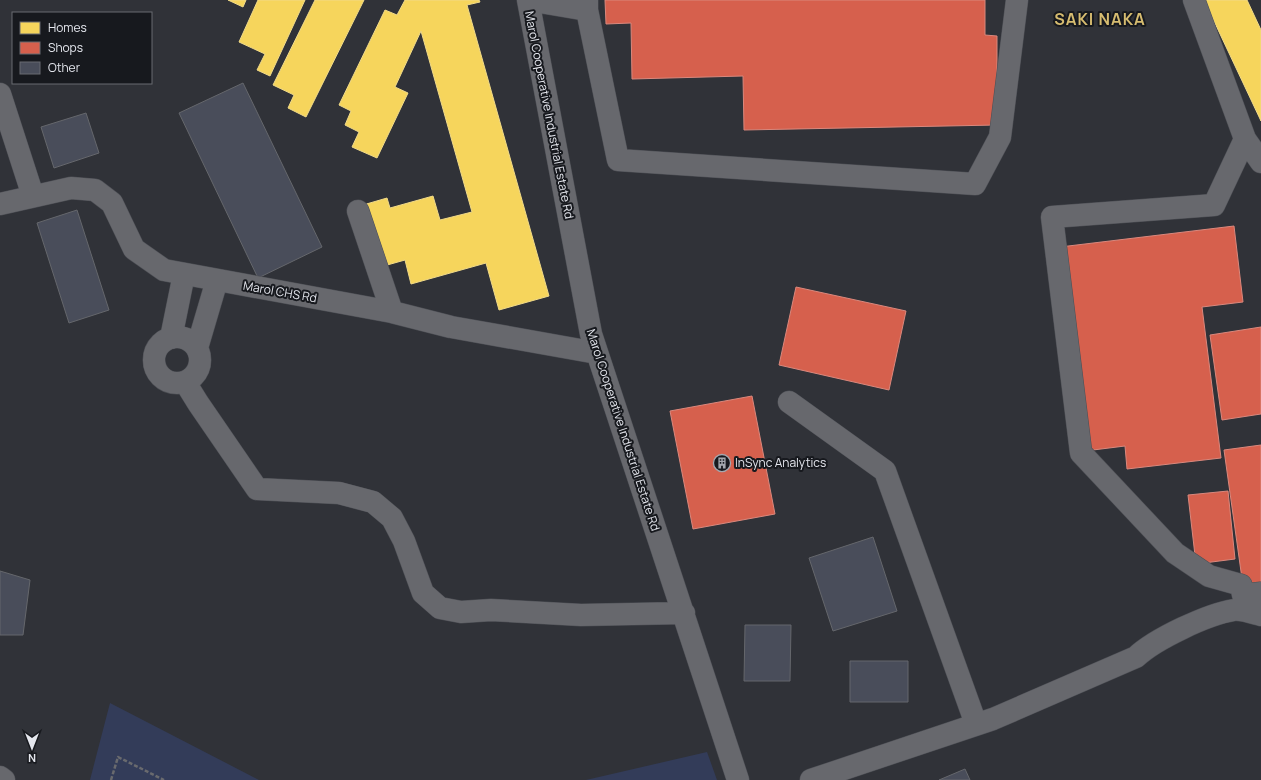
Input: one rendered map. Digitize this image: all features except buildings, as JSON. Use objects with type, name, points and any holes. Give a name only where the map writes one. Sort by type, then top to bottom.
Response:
[{"type":"street","points":[[528,0],[587,5],[618,160],[974,184],[1000,137],[1017,0]]},
{"type":"street","name":"Marol Cooperative Industrial Estate Rd","points":[[528,0],[591,334],[738,780]]},
{"type":"street","points":[[1194,0],[1245,139],[1261,162]]},
{"type":"street","points":[[0,94],[33,196]]},
{"type":"street","points":[[1245,139],[1214,205],[1052,217],[1081,452],[1175,553],[1209,576],[1240,585],[1243,595],[1261,593]]},
{"type":"street","name":"Marol CHS Rd","points":[[0,204],[71,188],[95,190],[112,203],[134,249],[164,270],[392,312],[452,327],[597,353]]},
{"type":"street","points":[[358,211],[392,312]]},
{"type":"street","points":[[171,338],[184,274]]},
{"type":"street","points":[[197,348],[186,339],[171,338],[158,346],[154,360],[155,368],[164,379],[171,383],[186,382],[192,378],[200,364],[197,348],[217,280]]},
{"type":"street","points":[[186,382],[198,403],[257,488],[339,492],[373,502],[392,518],[404,541],[423,593],[440,608],[461,612],[491,610],[581,615],[684,613]]},
{"type":"street","points":[[789,402],[885,471],[976,724]]},
{"type":"street","points":[[811,780],[993,718],[1136,657],[1147,646],[1196,622],[1235,610],[1261,615]]},
{"type":"street","points":[[0,777],[4,780]]},
{"type":"path","points":[[111,780],[118,757],[164,780]]},
{"type":"shaded area","points":[[110,703],[259,780],[90,780]]},
{"type":"shaded area","points":[[707,752],[717,780],[586,780]]},
{"type":"place","name":"InSync Analytics","points":[[722,463]]},
{"type":"district","name":"SAKI NAKA","points":[[1100,19]]}]
